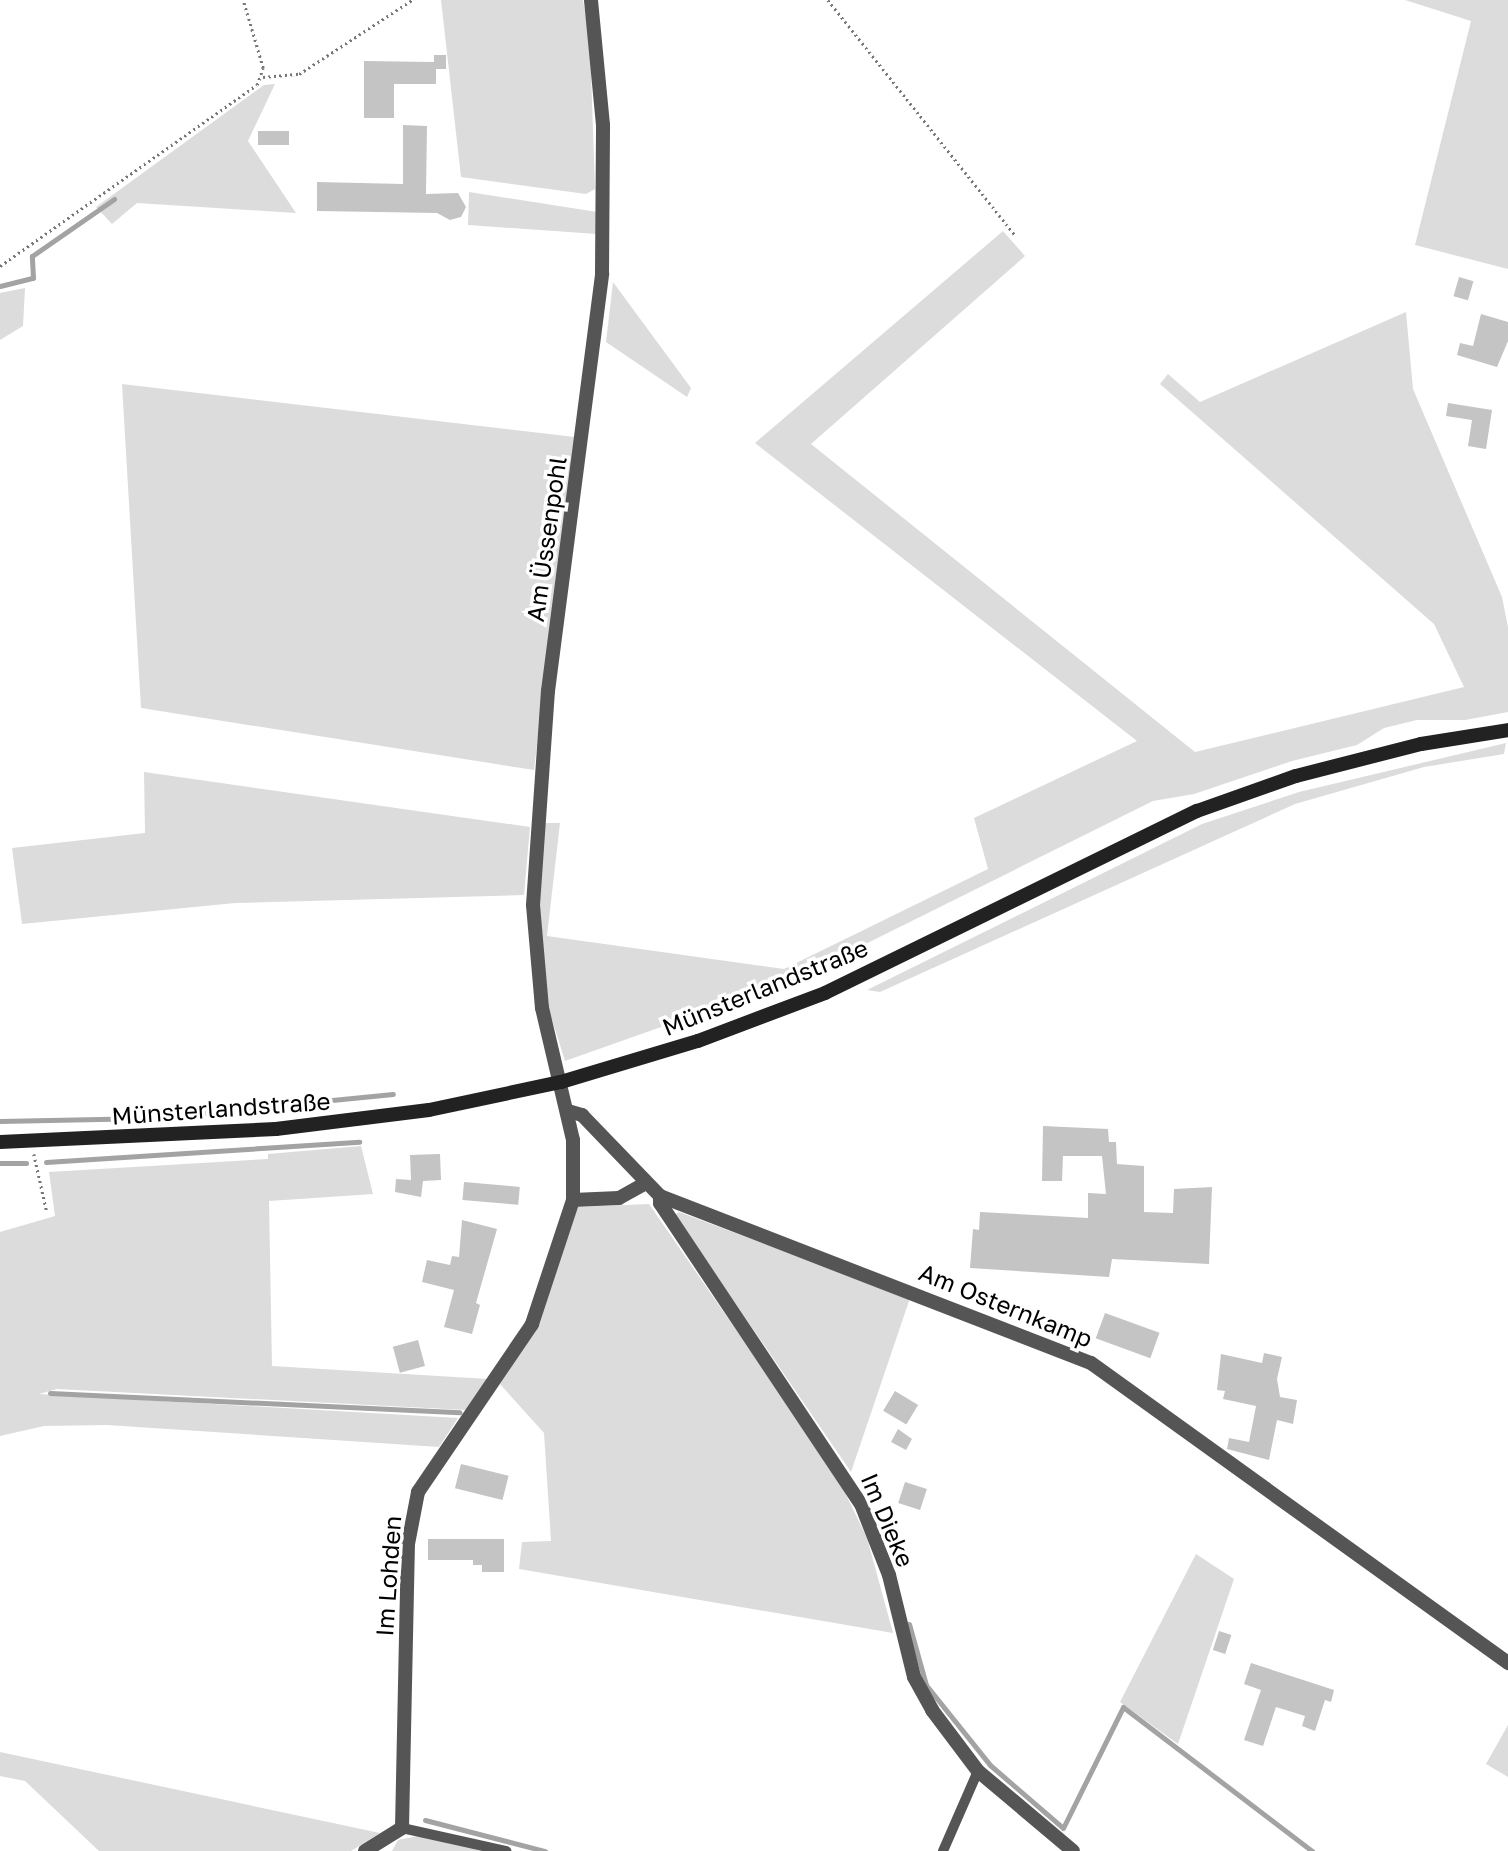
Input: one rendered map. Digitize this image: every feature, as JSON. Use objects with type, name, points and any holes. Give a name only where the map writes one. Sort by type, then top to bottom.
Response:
[{"type":"main road","name":"Münsterlandstraße","points":[[0,1142],[276,1129],[429,1110],[561,1082],[698,1041],[825,993],[1197,811],[1309,773],[1421,744],[1508,730]]},
{"type":"street","name":"Am Üssenpohl","points":[[561,1082],[542,1008],[533,905],[548,691],[602,273],[603,125],[591,0]]},
{"type":"street","name":"Im Lohden","points":[[402,1828],[408,1544],[418,1493],[532,1325],[573,1200],[568,1111],[561,1082]]},
{"type":"street","name":"Am Osternkamp","points":[[568,1111],[582,1115],[644,1184],[660,1196],[1073,1353],[1508,1663]]},
{"type":"street","points":[[573,1200],[619,1198],[644,1184]]},
{"type":"street","name":"Im Dieke","points":[[660,1196],[660,1203],[862,1504],[889,1576],[914,1677],[941,1723],[978,1771],[1073,1851]]},
{"type":"street","points":[[365,1851],[402,1828]]},
{"type":"lane","points":[[943,1851],[978,1771]]},
{"type":"lane","points":[[402,1828],[506,1851]]},
{"type":"path","points":[[243,0],[263,77]]},
{"type":"path","points":[[0,266],[263,77],[299,74],[412,0]]},
{"type":"path","points":[[828,0],[1015,235]]},
{"type":"path","points":[[31,1141],[47,1212]]},
{"type":"shaded area","points":[[441,0],[583,0],[590,42],[595,189],[586,194],[461,177]]},
{"type":"shaded area","points":[[1405,0],[1508,0],[1508,269],[1415,245],[1471,21]]},
{"type":"shaded area","points":[[275,84],[248,141],[296,213],[137,203],[112,224],[96,207],[264,85]]},
{"type":"shaded area","points":[[469,192],[597,212],[597,234],[468,225]]},
{"type":"shaded area","points":[[1003,231],[1025,256],[811,444],[1195,752],[1464,687],[1434,624],[1160,384],[1168,374],[1200,402],[1406,312],[1413,389],[1502,597],[1508,627],[1508,712],[1465,720],[1417,720],[1384,728],[1357,745],[1292,761],[1194,794],[1153,801],[791,981],[565,1061],[548,1007],[537,925],[543,823],[560,823],[547,936],[784,969],[988,869],[974,818],[1137,741],[755,443]]},
{"type":"shaded area","points":[[613,282],[691,388],[687,397],[606,342]]},
{"type":"shaded area","points":[[25,288],[23,326],[0,340],[0,293]]},
{"type":"shaded area","points":[[122,384],[575,437],[534,770],[141,708]]},
{"type":"shaded area","points":[[1506,743],[1504,754],[1424,767],[1295,804],[880,992],[867,990],[1202,824],[1299,792]]},
{"type":"shaded area","points":[[144,772],[530,827],[524,895],[235,903],[22,924],[12,848],[145,833]]},
{"type":"shaded area","points":[[361,1146],[373,1194],[269,1201],[272,1366],[488,1379],[466,1410],[57,1389],[39,1394],[458,1418],[439,1447],[107,1425],[44,1426],[0,1436],[0,1232],[55,1216],[49,1172],[268,1159],[268,1154]]},
{"type":"shaded area","points":[[649,1204],[837,1476],[867,1538],[893,1633],[519,1569],[522,1542],[551,1541],[544,1433],[500,1384],[538,1325],[578,1207]]},
{"type":"shaded area","points":[[679,1212],[910,1298],[851,1472],[675,1215]]},
{"type":"shaded area","points":[[1196,1554],[1234,1579],[1178,1744],[1120,1702]]},
{"type":"shaded area","points":[[1508,1725],[1508,1777],[1486,1764]]},
{"type":"shaded area","points":[[0,1752],[380,1833],[351,1851],[99,1851],[25,1781],[0,1776]]},
{"type":"shaded area","points":[[418,1836],[488,1851],[392,1851],[398,1840]]},
{"type":"building","points":[[434,55],[446,55],[446,69],[436,69],[436,84],[394,84],[394,118],[364,118],[364,61],[434,62]]},
{"type":"building","points":[[403,125],[427,126],[426,194],[458,193],[466,207],[461,217],[450,220],[437,213],[317,211],[317,182],[403,184]]},
{"type":"building","points":[[258,131],[289,131],[289,145],[258,145]]},
{"type":"building","points":[[1459,277],[1473,281],[1468,300],[1453,296]]},
{"type":"building","points":[[1481,314],[1508,322],[1508,341],[1497,367],[1457,355],[1460,343],[1473,346]]},
{"type":"building","points":[[1448,403],[1492,410],[1486,449],[1468,446],[1472,420],[1446,416]]},
{"type":"building","points":[[1043,1126],[1108,1129],[1109,1142],[1116,1142],[1117,1164],[1144,1166],[1144,1212],[1173,1213],[1174,1189],[1212,1187],[1209,1264],[1112,1259],[1109,1277],[970,1268],[973,1229],[979,1230],[980,1212],[1088,1218],[1088,1193],[1106,1194],[1102,1156],[1063,1156],[1062,1181],[1042,1181]]},
{"type":"building","points":[[440,1154],[441,1180],[423,1181],[421,1197],[395,1192],[396,1179],[411,1180],[410,1155]]},
{"type":"building","points":[[464,1182],[520,1187],[518,1205],[462,1200]]},
{"type":"building","points":[[462,1220],[497,1229],[476,1303],[480,1305],[472,1334],[444,1327],[454,1290],[422,1282],[427,1260],[450,1265],[452,1256],[459,1257]]},
{"type":"building","points":[[1105,1313],[1160,1333],[1150,1358],[1096,1338]]},
{"type":"building","points":[[418,1340],[425,1366],[400,1373],[393,1347]]},
{"type":"building","points":[[1264,1353],[1282,1357],[1277,1379],[1280,1397],[1297,1400],[1293,1424],[1277,1420],[1269,1460],[1227,1449],[1229,1438],[1249,1442],[1256,1406],[1223,1399],[1225,1391],[1217,1390],[1221,1354],[1262,1363]]},
{"type":"building","points":[[895,1391],[918,1405],[906,1425],[883,1411]]},
{"type":"building","points":[[898,1429],[912,1439],[906,1450],[891,1442]]},
{"type":"building","points":[[461,1464],[509,1476],[502,1500],[455,1488]]},
{"type":"building","points":[[905,1482],[927,1489],[920,1510],[898,1503]]},
{"type":"building","points":[[428,1539],[504,1539],[504,1572],[482,1572],[482,1565],[473,1565],[473,1560],[428,1560]]},
{"type":"building","points":[[1219,1631],[1231,1635],[1225,1654],[1213,1650]]},
{"type":"building","points":[[1251,1663],[1334,1690],[1331,1702],[1325,1700],[1315,1731],[1302,1726],[1305,1716],[1276,1707],[1263,1746],[1244,1740],[1261,1690],[1244,1684]]},
{"type":"waterway","points":[[0,286],[33,278],[32,256],[114,199]]},
{"type":"waterway","points":[[0,1121],[149,1118],[393,1094]]},
{"type":"waterway","points":[[46,1162],[359,1142]]},
{"type":"waterway","points":[[0,1163],[26,1163]]},
{"type":"waterway","points":[[50,1393],[460,1412]]},
{"type":"waterway","points":[[909,1624],[926,1685],[990,1765],[1063,1828],[1123,1707],[1312,1851]]},
{"type":"waterway","points":[[425,1820],[545,1851]]}]
